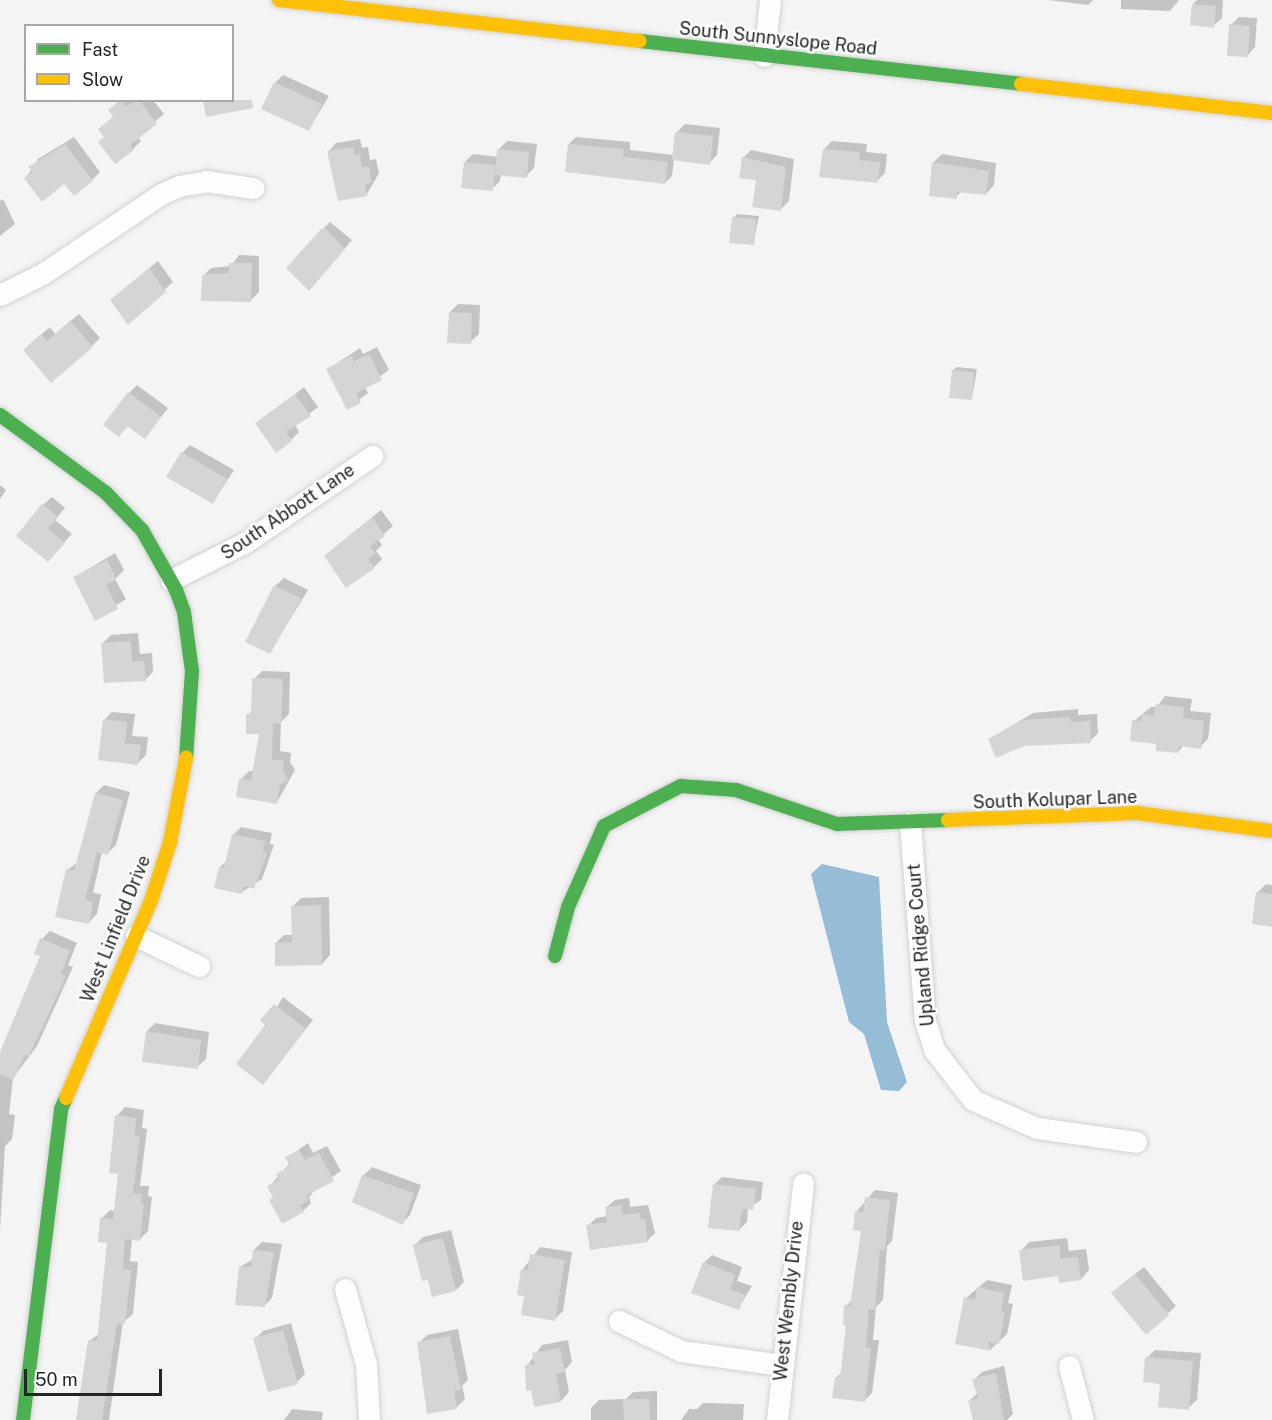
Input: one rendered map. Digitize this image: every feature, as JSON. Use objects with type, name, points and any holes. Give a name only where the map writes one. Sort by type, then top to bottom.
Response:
[{"type":"street","name":"South Sunnyslope Road","points":[[279,0],[1272,113]]},
{"type":"street","points":[[764,56],[770,0]]},
{"type":"street","points":[[0,295],[44,273],[161,194],[179,186],[206,181],[253,188]]},
{"type":"street","name":"West Linfield Drive","points":[[0,415],[120,507],[147,537],[171,580],[190,643],[188,748],[170,842],[136,936],[61,1109],[23,1420]]},
{"type":"street","name":"South Abbott Lane","points":[[171,580],[229,553],[372,456]]},
{"type":"street","name":"South Kolupar Lane","points":[[555,956],[568,907],[604,826],[681,786],[736,790],[837,824],[1137,813],[1272,831]]},
{"type":"street","name":"Upland Ridge Court","points":[[910,823],[925,1020],[935,1051],[973,1100],[1037,1128],[1136,1142]]},
{"type":"street","points":[[136,936],[199,966]]},
{"type":"street","name":"West Wembly Drive","points":[[777,1420],[803,1183]]},
{"type":"street","points":[[345,1289],[366,1364],[369,1420]]},
{"type":"street","points":[[619,1321],[681,1351],[782,1365]]},
{"type":"street","points":[[1069,1366],[1083,1420]]},
{"type":"water","points":[[822,864],[879,877],[887,1022],[907,1082],[899,1091],[881,1090],[864,1034],[849,1022],[811,874]]},
{"type":"building","points":[[1192,4],[1216,6],[1214,28],[1190,25]]},
{"type":"building","points":[[1229,24],[1250,26],[1248,57],[1227,56]]},
{"type":"building","points":[[274,82],[322,104],[309,131],[261,109]]},
{"type":"building","points":[[252,100],[253,108],[206,117],[203,102]]},
{"type":"building","points":[[119,102],[123,102],[126,106],[140,102],[157,124],[130,145],[134,150],[115,164],[98,142],[104,137],[98,129],[113,117],[108,110]]},
{"type":"building","points":[[675,132],[713,136],[710,165],[672,160]]},
{"type":"building","points":[[65,144],[93,181],[74,196],[64,184],[42,202],[24,178],[33,172],[28,167]]},
{"type":"building","points":[[568,144],[624,149],[623,157],[668,162],[665,184],[565,172]]},
{"type":"building","points":[[353,147],[354,155],[360,154],[362,167],[369,166],[371,183],[365,184],[367,196],[338,201],[327,151]]},
{"type":"building","points":[[497,149],[529,152],[527,178],[495,175]]},
{"type":"building","points":[[823,149],[860,152],[859,160],[880,162],[878,183],[819,177]]},
{"type":"building","points":[[742,157],[786,167],[781,211],[752,207],[756,180],[739,178]]},
{"type":"building","points":[[464,162],[495,165],[493,191],[461,188]]},
{"type":"building","points":[[932,162],[989,171],[986,195],[957,192],[957,199],[929,196]]},
{"type":"building","points":[[732,217],[756,219],[754,245],[729,243]]},
{"type":"building","points":[[321,229],[326,229],[345,249],[309,291],[286,268]]},
{"type":"building","points":[[229,263],[252,263],[251,302],[201,301],[202,275],[229,273]]},
{"type":"building","points":[[149,268],[166,292],[128,325],[110,300]]},
{"type":"building","points":[[449,312],[472,313],[471,344],[447,343]]},
{"type":"building","points":[[70,321],[93,347],[51,383],[23,350],[41,334],[47,341]]},
{"type":"building","points":[[369,354],[382,380],[356,393],[361,403],[347,410],[326,369],[351,356],[354,361]]},
{"type":"building","points":[[952,370],[974,372],[972,400],[949,398]]},
{"type":"building","points":[[128,392],[161,417],[145,439],[127,426],[119,437],[103,425]]},
{"type":"building","points":[[295,394],[311,416],[286,432],[292,441],[276,453],[255,423]]},
{"type":"building","points":[[181,452],[227,479],[213,504],[166,477]]},
{"type":"building","points":[[42,504],[58,517],[48,529],[65,543],[48,562],[16,536]]},
{"type":"building","points":[[372,517],[385,536],[370,546],[375,554],[368,559],[375,568],[346,588],[324,556]]},
{"type":"building","points":[[107,560],[116,579],[106,585],[118,609],[95,621],[73,577]]},
{"type":"building","points":[[274,585],[301,599],[270,654],[245,642]]},
{"type":"building","points":[[131,641],[132,661],[144,661],[146,681],[104,683],[101,643]]},
{"type":"building","points":[[252,678],[283,679],[281,724],[273,723],[272,759],[284,761],[283,771],[288,780],[280,785],[277,804],[236,797],[239,778],[251,780],[259,734],[246,734],[246,714],[251,714]]},
{"type":"building","points":[[1156,704],[1184,707],[1183,718],[1204,721],[1201,749],[1179,746],[1178,753],[1156,751],[1156,744],[1130,741],[1132,720],[1141,721],[1142,714],[1154,715]]},
{"type":"building","points":[[1070,717],[1071,722],[1090,721],[1091,743],[1024,746],[996,758],[988,739],[1023,720]]},
{"type":"building","points":[[103,719],[127,722],[125,743],[141,745],[138,765],[98,760]]},
{"type":"building","points":[[95,793],[123,800],[108,855],[97,852],[85,900],[93,902],[89,924],[55,917],[66,869],[74,871]]},
{"type":"building","points":[[232,834],[265,841],[263,852],[267,853],[254,889],[244,886],[242,894],[214,888],[219,867],[224,868]]},
{"type":"building","points":[[1256,892],[1272,894],[1272,927],[1252,924]]},
{"type":"building","points":[[321,905],[322,965],[275,966],[275,943],[292,942],[291,906]]},
{"type":"building","points":[[40,938],[70,951],[61,974],[66,976],[29,1056],[25,1055],[13,1080],[0,1075],[0,1052],[40,956],[34,954]]},
{"type":"building","points":[[274,1004],[306,1029],[263,1085],[236,1064],[265,1025],[260,1020]]},
{"type":"building","points":[[146,1031],[201,1040],[198,1069],[142,1062]]},
{"type":"building","points":[[115,1115],[136,1118],[135,1136],[140,1137],[133,1193],[142,1194],[141,1204],[144,1204],[140,1241],[125,1239],[123,1269],[131,1270],[125,1324],[117,1323],[102,1420],[76,1420],[88,1340],[97,1341],[107,1243],[98,1242],[100,1218],[113,1219],[118,1174],[109,1173]]},
{"type":"building","points":[[299,1150],[305,1160],[319,1153],[334,1181],[307,1195],[308,1201],[300,1205],[304,1212],[282,1224],[269,1200],[273,1198],[267,1186],[279,1180],[276,1174],[290,1166],[285,1157]]},
{"type":"building","points":[[362,1175],[414,1193],[403,1225],[352,1202]]},
{"type":"building","points":[[713,1184],[756,1189],[753,1210],[742,1209],[739,1231],[708,1228]]},
{"type":"building","points":[[865,1197],[890,1200],[885,1250],[880,1250],[875,1310],[869,1309],[866,1347],[871,1348],[865,1402],[832,1398],[835,1377],[840,1377],[846,1326],[843,1325],[844,1305],[850,1306],[861,1231],[853,1230],[855,1211],[863,1212]]},
{"type":"building","points":[[621,1205],[622,1215],[640,1213],[641,1219],[645,1219],[648,1242],[590,1250],[586,1225],[607,1222],[605,1207]]},
{"type":"building","points":[[443,1238],[456,1291],[432,1297],[428,1280],[422,1281],[413,1245]]},
{"type":"building","points":[[1059,1245],[1061,1259],[1078,1257],[1081,1280],[1059,1283],[1058,1276],[1023,1281],[1019,1250]]},
{"type":"building","points":[[253,1250],[274,1252],[265,1307],[235,1305],[239,1266],[251,1267]]},
{"type":"building","points":[[530,1254],[565,1260],[555,1321],[521,1315],[524,1296],[517,1295],[521,1269],[528,1270]]},
{"type":"building","points":[[703,1262],[735,1275],[730,1289],[745,1295],[739,1310],[691,1293]]},
{"type":"building","points":[[1135,1274],[1169,1315],[1146,1335],[1111,1293]]},
{"type":"building","points":[[977,1287],[1004,1293],[1001,1311],[1005,1312],[999,1344],[988,1342],[991,1351],[955,1344],[964,1297],[975,1300]]},
{"type":"building","points":[[283,1330],[298,1384],[268,1392],[253,1338]]},
{"type":"building","points":[[450,1336],[461,1390],[454,1391],[457,1409],[427,1414],[417,1342]]},
{"type":"building","points":[[560,1348],[565,1372],[556,1374],[561,1402],[534,1407],[531,1390],[526,1391],[525,1365],[534,1364],[532,1353]]},
{"type":"building","points":[[1145,1357],[1193,1361],[1189,1410],[1158,1407],[1160,1384],[1143,1382]]},
{"type":"building","points":[[996,1373],[1004,1420],[973,1420],[968,1401],[978,1398],[972,1379]]},
{"type":"building","points":[[623,1399],[649,1399],[650,1420],[624,1420]]},
{"type":"traffic: fast","points":[[640,41],[1021,84]]},
{"type":"traffic: fast","points":[[0,415],[106,493],[142,530],[176,590],[184,612],[192,671],[186,758]]},
{"type":"traffic: fast","points":[[555,956],[568,907],[604,826],[681,786],[736,790],[837,824],[948,820]]},
{"type":"traffic: fast","points":[[23,1420],[61,1109],[66,1098]]},
{"type":"traffic: slow","points":[[279,0],[640,41]]},
{"type":"traffic: slow","points":[[1021,84],[1272,113]]},
{"type":"traffic: slow","points":[[66,1098],[151,901],[170,842],[186,758]]},
{"type":"traffic: slow","points":[[948,820],[1137,813],[1272,831]]}]
